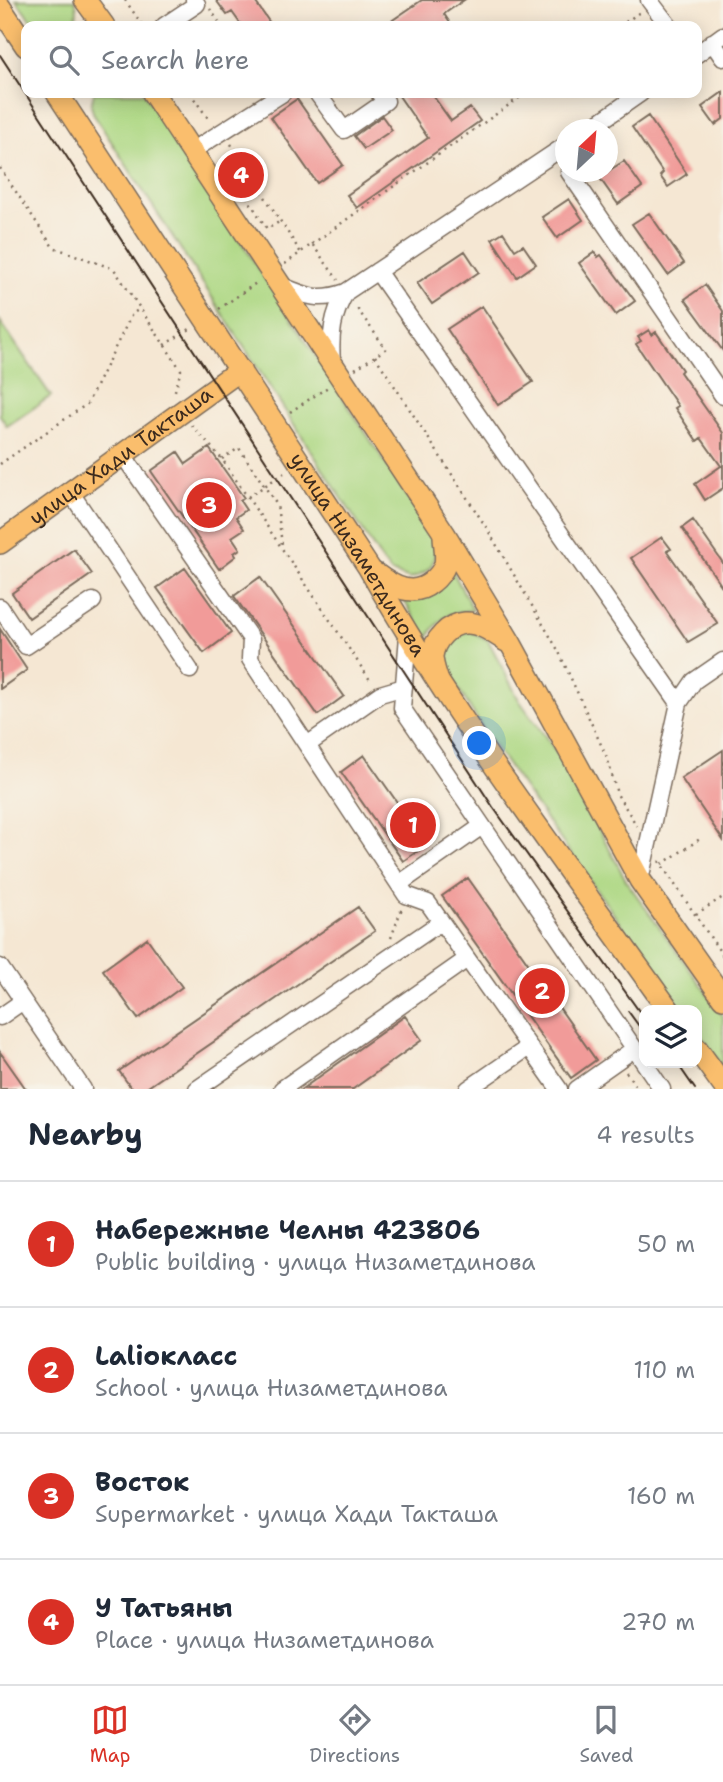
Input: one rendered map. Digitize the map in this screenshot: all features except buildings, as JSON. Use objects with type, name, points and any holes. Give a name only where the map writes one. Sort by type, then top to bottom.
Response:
[{"type":"main road","points":[[79,0],[85,13],[83,21]]},
{"type":"main road","points":[[85,0],[100,21]]},
{"type":"main road","name":"улица Низаметдинова","points":[[60,98],[369,568],[438,682],[665,1005]]},
{"type":"main road","points":[[78,98],[82,130]]},
{"type":"main road","points":[[156,98],[444,533],[510,644],[640,880],[719,985]]},
{"type":"main road","name":"улица Хади Такташа","points":[[0,544],[240,370]]},
{"type":"main road","points":[[369,568],[393,587],[409,591],[424,589],[445,565],[444,533]]},
{"type":"main road","points":[[438,682],[432,657],[438,641],[450,627],[466,623],[484,627],[510,644]]},
{"type":"main road","points":[[702,1056],[723,1085]]},
{"type":"street","points":[[172,21],[197,4],[194,0]]},
{"type":"street","points":[[650,2],[665,21]]},
{"type":"street","points":[[702,50],[718,38],[723,58]]},
{"type":"street","points":[[192,151],[219,133],[244,110],[272,98]]},
{"type":"street","points":[[321,98],[344,130],[386,101],[383,98]]},
{"type":"street","points":[[604,119],[634,98]]},
{"type":"street","points":[[338,374],[332,325],[339,304],[347,293],[555,152]]},
{"type":"street","points":[[576,182],[723,396]]},
{"type":"street","points":[[377,271],[679,704]]},
{"type":"street","points":[[275,276],[313,298],[330,298],[347,293]]},
{"type":"street","points":[[123,455],[251,639],[250,659],[403,890],[428,903],[559,1089]]},
{"type":"street","points":[[71,493],[190,670]]},
{"type":"street","points":[[0,607],[26,646],[93,601]]},
{"type":"street","points":[[408,636],[402,708],[662,1089]]},
{"type":"street","points":[[640,880],[679,704],[694,681],[723,661]]},
{"type":"street","points":[[307,745],[380,694],[404,687]]},
{"type":"street","points":[[403,890],[482,826]]},
{"type":"street","points":[[197,1089],[441,922]]},
{"type":"street","points":[[282,1089],[467,959]]},
{"type":"street","points":[[0,967],[83,1089]]},
{"type":"street","points":[[0,1017],[23,1001]]},
{"type":"street","points":[[468,1089],[529,1047]]},
{"type":"street","points":[[577,1089],[634,1049]]},
{"type":"path","points":[[124,0],[139,21]]},
{"type":"path","points":[[626,21],[650,2]]},
{"type":"path","points":[[194,98],[219,133],[231,143],[300,253]]},
{"type":"path","points":[[219,309],[275,276],[312,244],[519,98]]},
{"type":"path","points":[[228,167],[267,229],[280,221]]},
{"type":"path","points":[[0,168],[53,247],[114,269],[181,370],[173,398]]},
{"type":"path","points":[[287,414],[338,374],[386,349],[312,244]]},
{"type":"path","points":[[0,464],[88,404],[132,314],[141,308]]},
{"type":"path","points":[[164,345],[196,325]]},
{"type":"path","points":[[375,356],[486,527],[558,650],[608,760],[617,794],[723,956]]},
{"type":"path","points":[[191,424],[222,459],[380,694]]},
{"type":"path","points":[[222,459],[239,448],[265,486],[277,505],[282,548]]},
{"type":"path","points":[[248,497],[284,473]]},
{"type":"path","points":[[661,864],[701,839]]},
{"type":"path","points":[[390,957],[389,945],[403,890]]},
{"type":"path","points":[[695,915],[723,897]]},
{"type":"path","points":[[618,1060],[638,1089]]},
{"type":"green space","points":[[16,0],[75,0],[77,11],[74,21],[32,21]]},
{"type":"green space","points":[[93,98],[147,98],[435,539],[434,561],[424,573],[410,579],[391,572],[383,562],[94,115],[91,106]]},
{"type":"green space","points":[[0,321],[51,396],[7,426],[0,415]]},
{"type":"green space","points":[[452,570],[473,610],[445,617],[427,639],[402,597]]},
{"type":"green space","points":[[470,631],[488,640],[519,700],[560,757],[627,882],[723,1016],[723,1067],[702,1037],[702,1005],[678,1005],[494,746],[441,661],[445,649],[459,635]]},
{"type":"tram line","points":[[0,55],[21,87]]},
{"type":"tram line","points":[[28,98],[493,807],[639,1011]]},
{"type":"tram line","points":[[628,1011],[639,1026]]},
{"type":"tram line","points":[[680,1068],[695,1089]]},
{"type":"place","name":"У Татьяны","points":[[241,175]]},
{"type":"place","name":"Восток","points":[[209,505]]},
{"type":"place","name":"Набережные Челны 423806","points":[[413,825]]},
{"type":"place","name":"Lalioкласс","points":[[542,991]]}]
